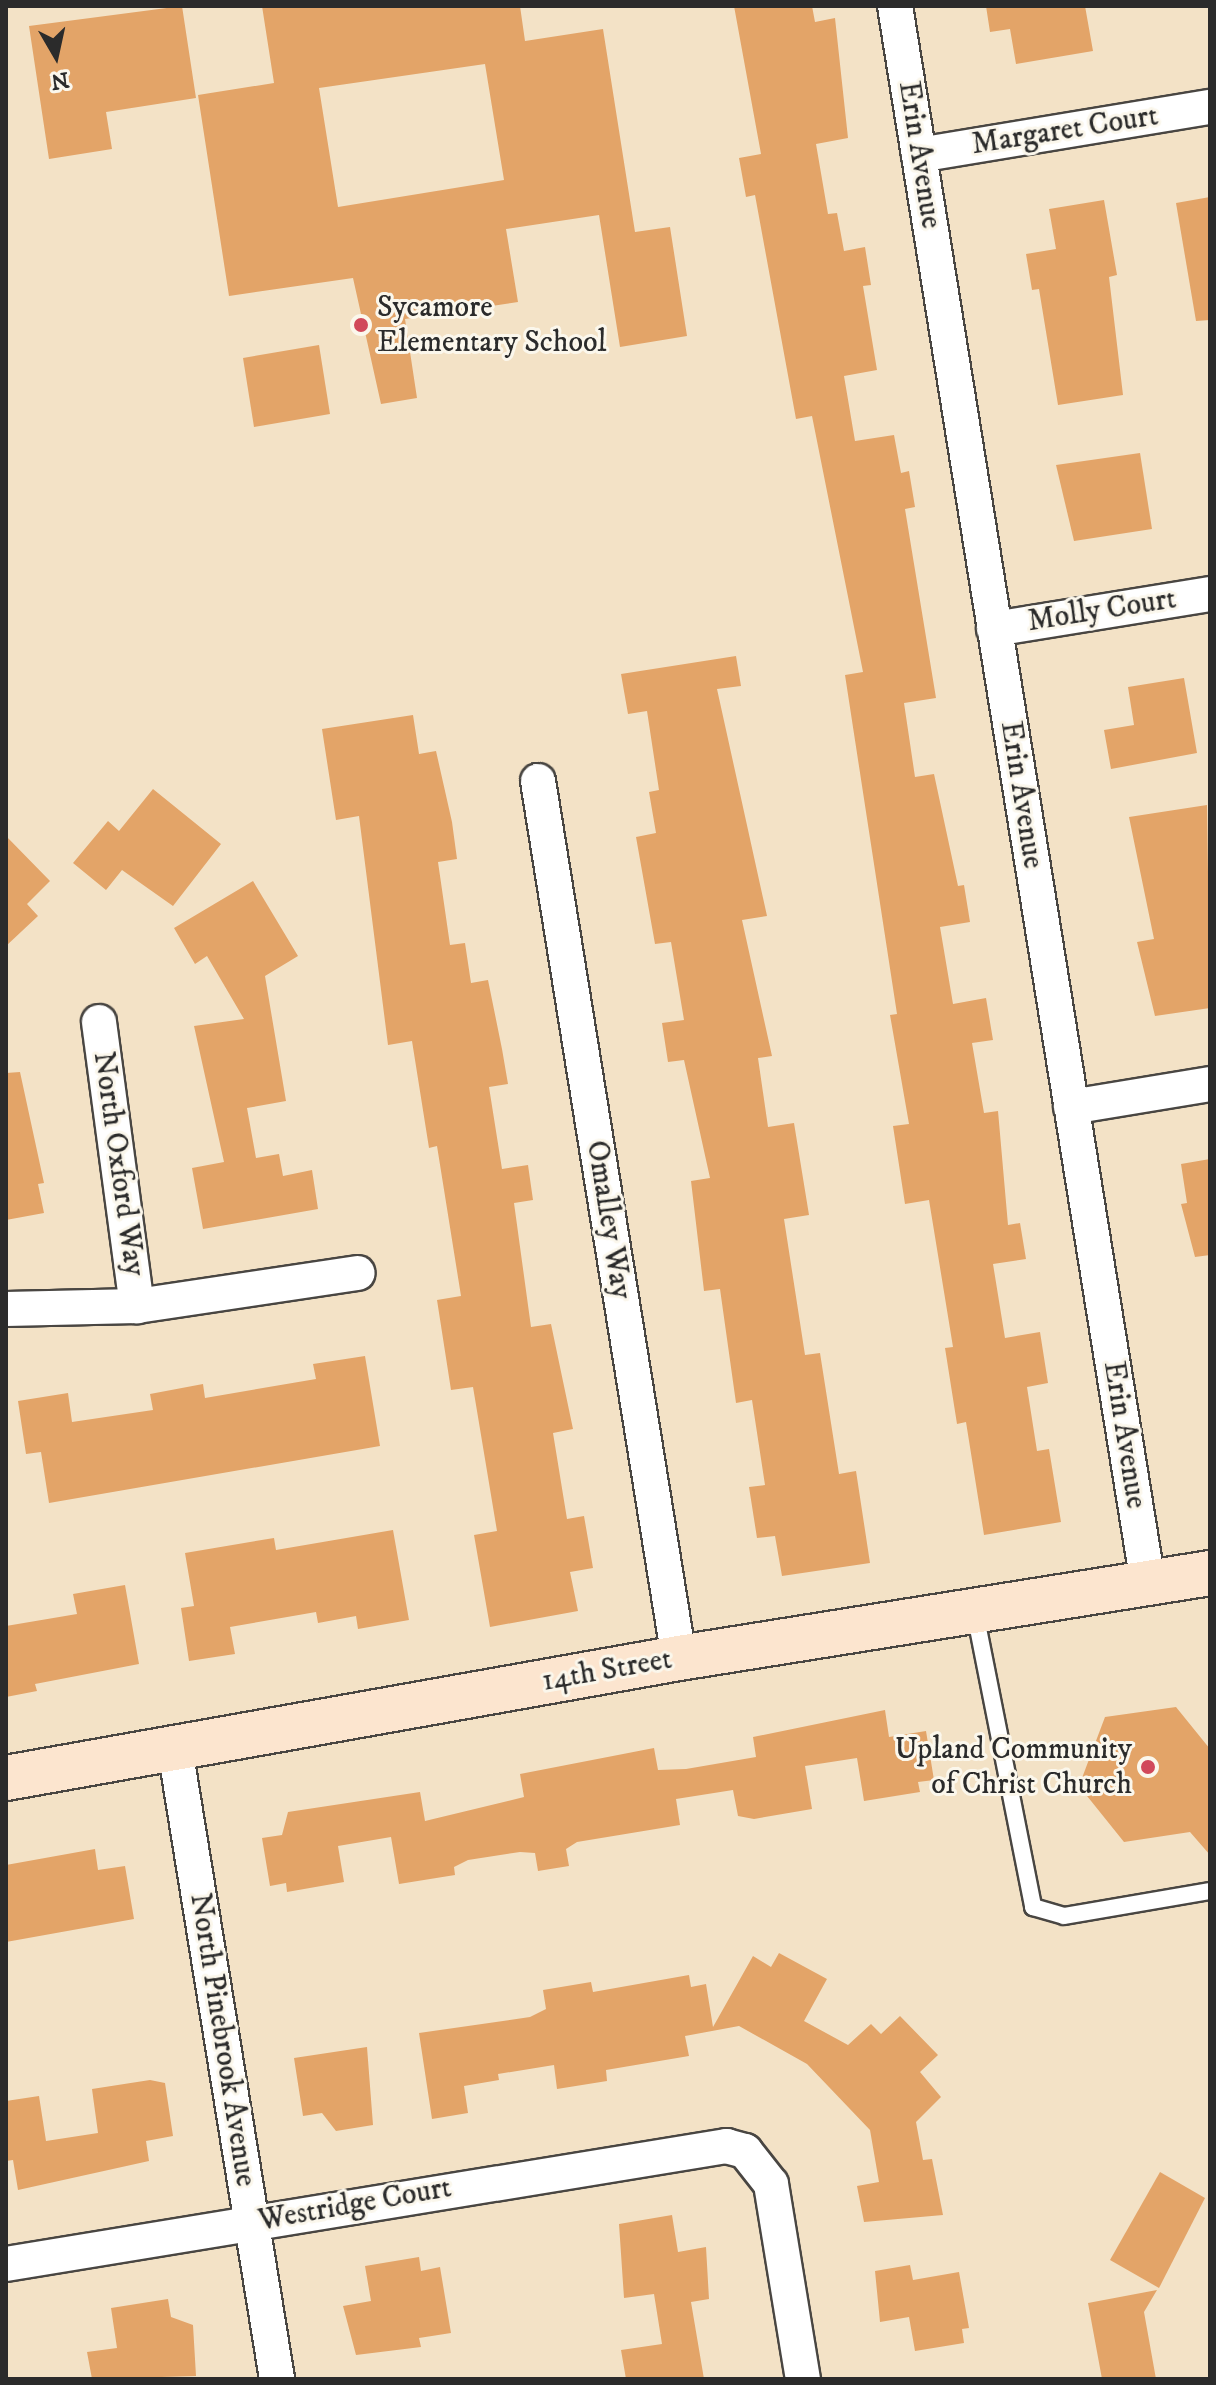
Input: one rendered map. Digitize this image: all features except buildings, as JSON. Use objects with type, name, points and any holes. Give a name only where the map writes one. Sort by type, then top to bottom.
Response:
[{"type":"street","name":"Erin Avenue","points":[[895,6],[1148,1584]]},
{"type":"street","name":"Margaret Court","points":[[919,155],[1210,107]]},
{"type":"street","name":"Molly Court","points":[[994,629],[1210,594]]},
{"type":"street","name":"Omalley Way","points":[[538,781],[679,1658]]},
{"type":"street","name":"North Oxford Way","points":[[99,1022],[137,1306]]},
{"type":"street","points":[[1071,1107],[1210,1084]]},
{"type":"street","points":[[6,1309],[137,1306],[358,1273]]},
{"type":"street","name":"14th Street","points":[[6,1778],[679,1658],[1148,1584],[1209,1579]]},
{"type":"street","name":"North Pinebrook Avenue","points":[[175,1749],[277,2379]]},
{"type":"street","name":"Westridge Court","points":[[6,2264],[704,2145],[745,2151],[771,2184],[803,2379]]},
{"type":"lane","points":[[974,1611],[1033,1907],[1064,1916],[1210,1891]]},
{"type":"place","name":"Sycamore Elementary School","points":[[361,325]]},
{"type":"place","name":"Upland Community of Christ Church","points":[[1148,1767]]}]
